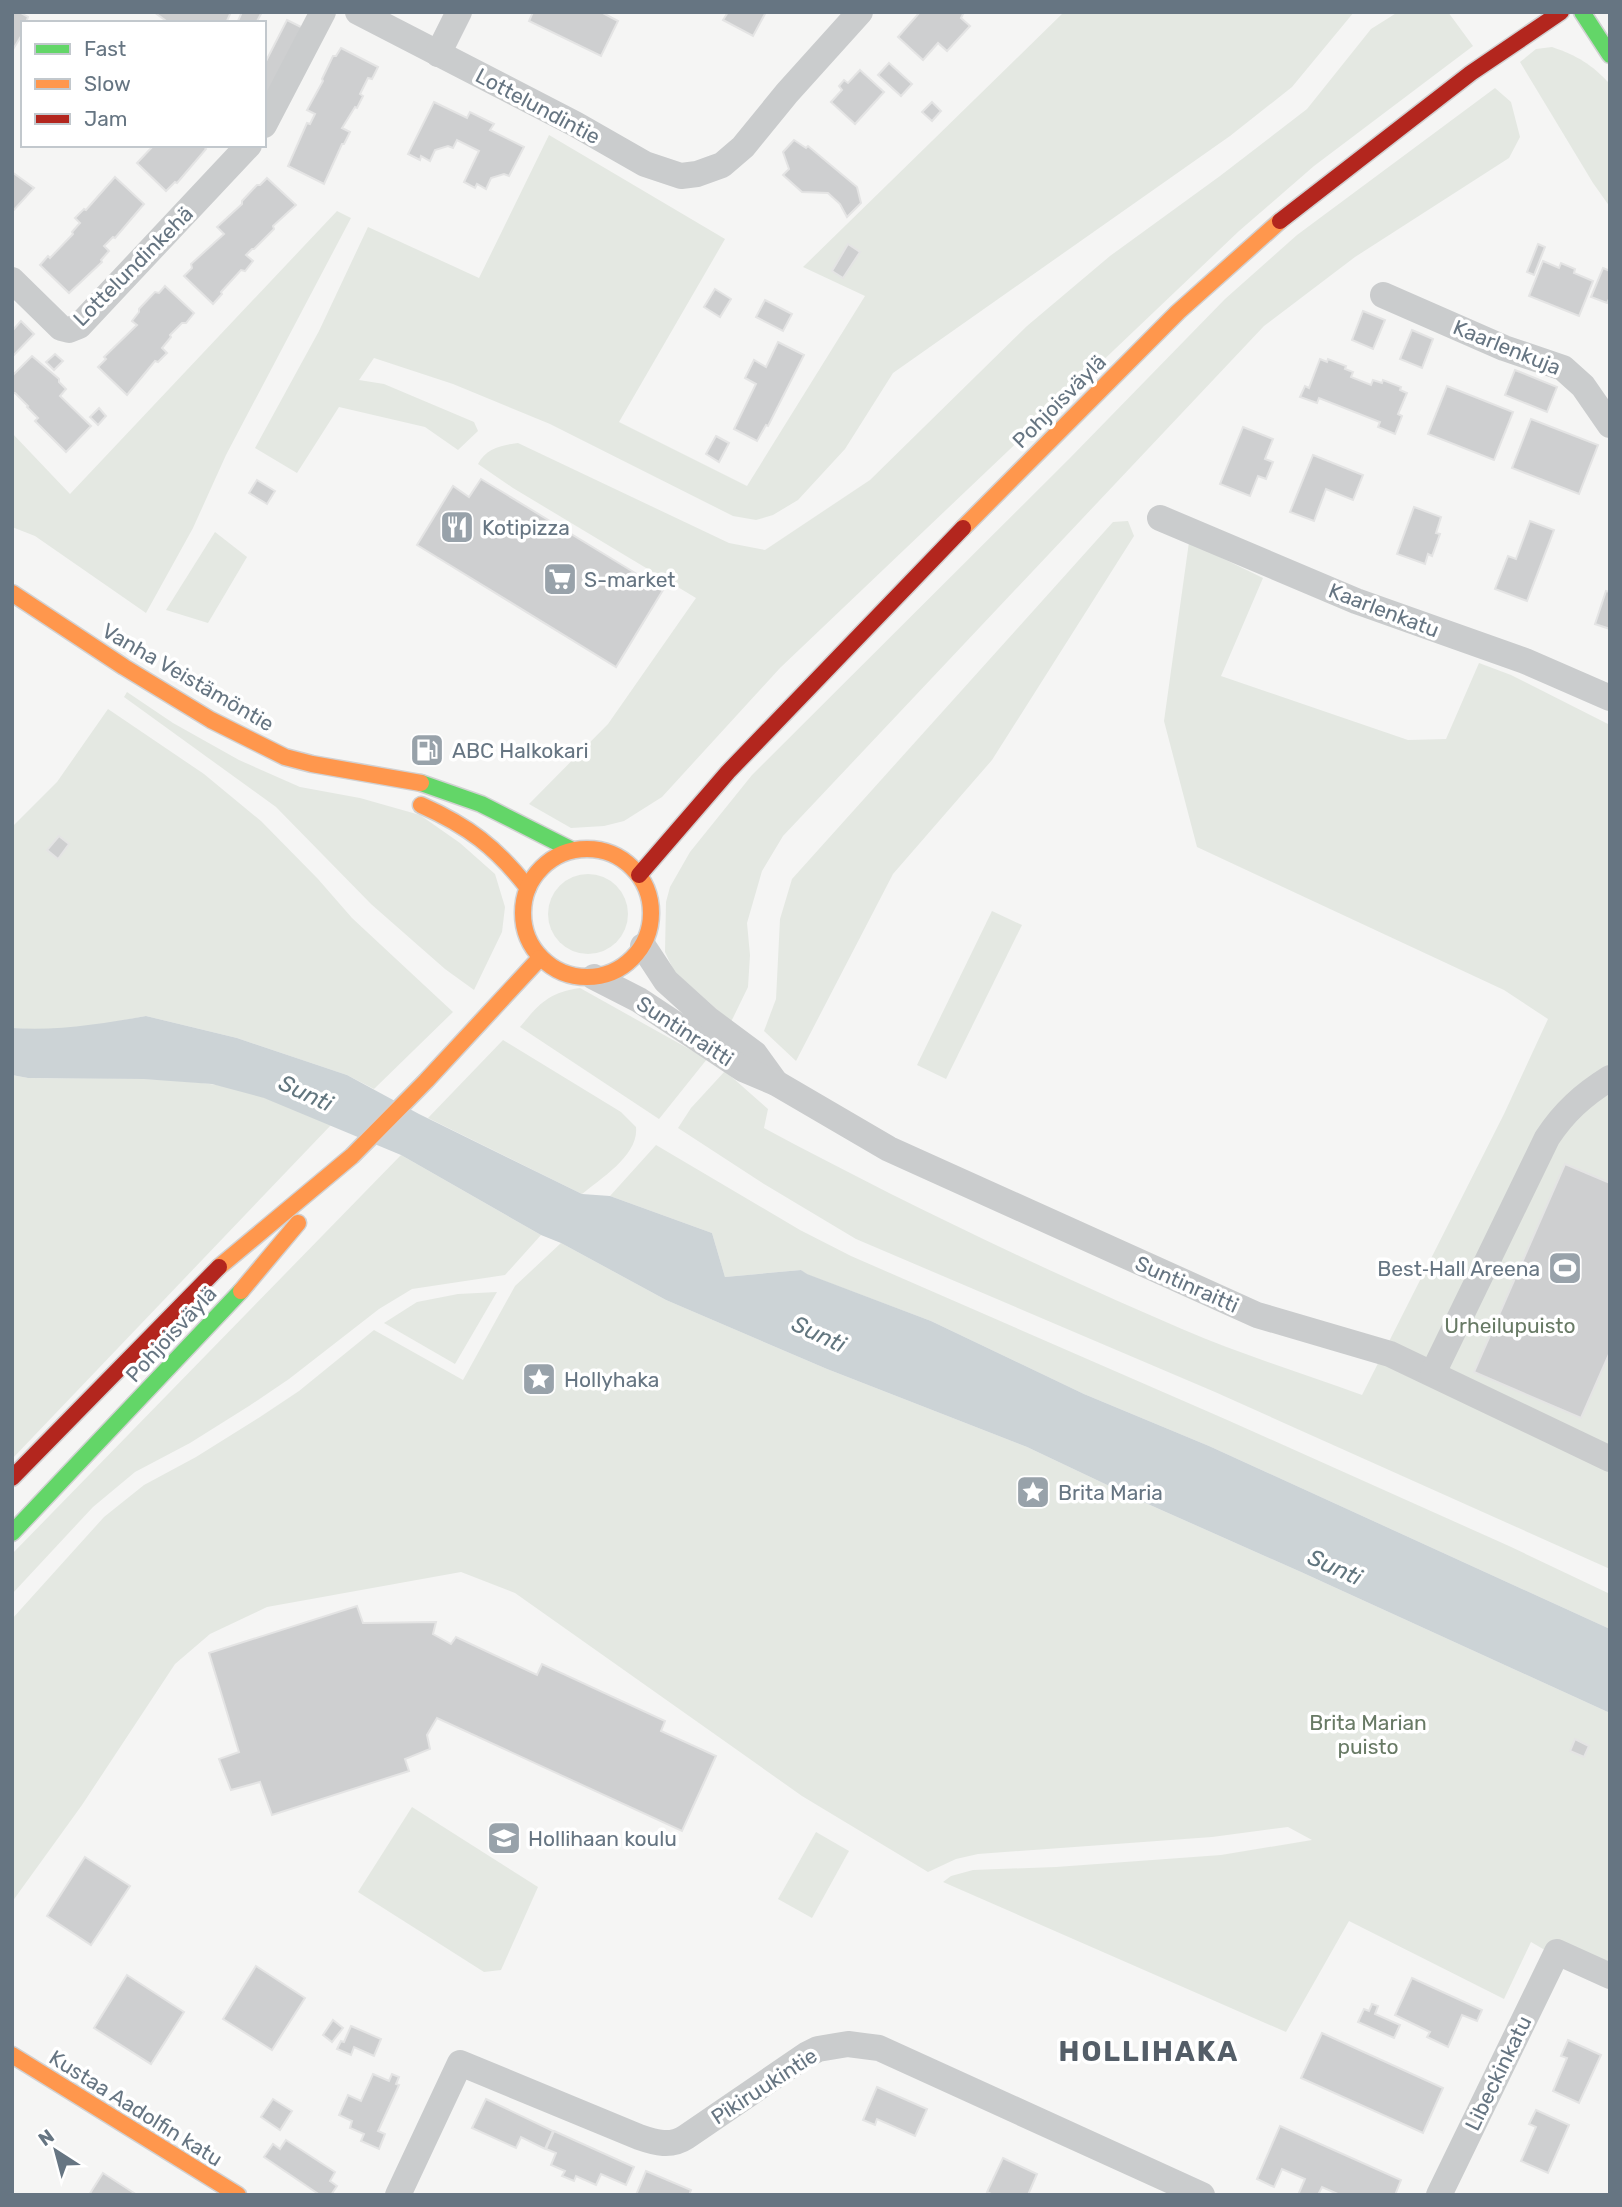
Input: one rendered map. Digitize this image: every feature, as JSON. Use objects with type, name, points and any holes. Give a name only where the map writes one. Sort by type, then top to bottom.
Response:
[{"type":"main road","name":"Pohjoisväylä","points":[[639,875],[728,772],[955,536],[1178,312],[1284,218],[1487,62],[1560,12]]},
{"type":"main road","points":[[1582,12],[1610,55]]},
{"type":"main road","name":"Vanha Veistämöntie","points":[[12,593],[211,720],[285,757],[353,772],[418,782],[481,804],[572,850]]},
{"type":"main road","name":"Vanha Veistämöntie","points":[[353,772],[451,818],[488,841],[528,888]]},
{"type":"main road","points":[[572,850],[602,850],[629,864],[639,875],[646,888],[651,910],[649,932],[634,958],[622,967],[594,977],[565,974],[540,958],[525,932],[523,902],[535,875],[546,864],[572,850]]},
{"type":"main road","name":"Pohjoisväylä","points":[[12,1533],[253,1278],[352,1156],[540,958]]},
{"type":"main road","name":"Pohjoisväylä","points":[[12,1478],[220,1266],[352,1156]]},
{"type":"main road","name":"Kustaa Aadolfin katu","points":[[12,2055],[237,2195]]},
{"type":"street","points":[[266,121],[323,12]]},
{"type":"street","name":"Lottelundintie","points":[[358,12],[575,124],[645,164],[681,176],[697,174],[722,165],[743,147],[787,93],[860,12]]},
{"type":"street","points":[[438,54],[459,12]]},
{"type":"street","name":"Lottelundinkehä","points":[[12,280],[61,328],[69,330],[79,326],[247,147]]},
{"type":"street","name":"Kaarlenkuja","points":[[1383,295],[1504,348],[1563,368],[1583,386],[1610,425]]},
{"type":"street","name":"Kaarlenkatu","points":[[1160,519],[1356,601],[1525,661],[1610,698]]},
{"type":"street","name":"Suntinraitti","points":[[643,946],[666,981],[708,1019],[755,1054],[776,1083]]},
{"type":"street","name":"Suntinraitti","points":[[594,977],[639,1000],[743,1069],[776,1083],[889,1149],[1234,1305],[1283,1323],[1390,1354],[1610,1459]]},
{"type":"street","points":[[1433,1373],[1546,1138],[1562,1115],[1589,1091],[1610,1078]]},
{"type":"street","name":"Libeckinkatu","points":[[1439,2195],[1557,1952],[1610,1976]]},
{"type":"street","name":"Pikiruukintie","points":[[398,2195],[460,2063],[646,2140],[674,2143],[806,2055],[833,2045],[879,2048],[1202,2195]]},
{"type":"green space","points":[[1064,12],[1354,12],[1292,87],[1230,136],[893,373],[845,449],[798,500],[773,515],[756,520],[733,516],[550,424],[453,384],[374,358],[359,380],[384,384],[474,422],[478,431],[458,450],[425,427],[339,407],[297,473],[255,448],[319,331],[368,227],[479,278],[549,135],[725,239],[619,422],[747,486],[865,296],[803,267]]},
{"type":"green space","points":[[1398,12],[1448,12],[1473,46],[1314,166],[1239,231],[780,668],[662,797],[624,821],[604,826],[571,828],[529,804],[608,724],[696,598],[513,488],[478,464],[485,454],[500,446],[518,443],[729,543],[765,550],[870,480],[1027,326],[1110,256],[1307,109],[1371,29]]},
{"type":"green space","points":[[1552,47],[1584,61],[1610,84],[1610,207],[1520,62],[1536,49]]},
{"type":"green space","points":[[1495,88],[1511,102],[1520,137],[1509,158],[1355,257],[1264,326],[783,836],[762,871],[747,923],[750,955],[748,987],[731,1022],[674,971],[665,952],[666,902],[670,887],[690,852],[752,775],[1069,459],[1225,299],[1297,235]]},
{"type":"green space","points":[[337,211],[351,218],[226,455],[193,528],[146,613],[35,536],[12,527],[12,433],[70,494]]},
{"type":"green space","points":[[1128,521],[1134,536],[992,760],[893,874],[796,1061],[764,1031],[776,999],[780,919],[792,879],[1113,522]]},
{"type":"green space","points":[[215,532],[247,557],[208,623],[166,610]]},
{"type":"green space","name":"Urheilupuisto","points":[[1189,542],[1263,578],[1221,676],[1408,740],[1446,739],[1479,663],[1511,675],[1610,725],[1610,1569],[1215,1392],[856,1239],[678,1128],[691,1108],[725,1071],[768,1109],[764,1128],[867,1182],[1023,1258],[1182,1329],[1362,1395],[1504,1114],[1548,1019],[1504,990],[1197,847],[1164,721]]},
{"type":"green space","points":[[127,692],[173,723],[239,760],[300,787],[360,798],[420,815],[460,843],[495,874],[505,907],[502,932],[474,990],[445,969],[371,904],[276,807],[124,697]]},
{"type":"green space","points":[[108,709],[204,774],[261,821],[352,918],[453,1012],[374,1089],[347,1075],[237,1038],[146,1016],[88,1027],[44,1030],[12,1028],[12,827],[57,782]]},
{"type":"green space","points":[[588,874],[603,877],[616,886],[625,899],[628,914],[625,929],[616,942],[603,951],[588,954],[573,951],[560,942],[551,929],[548,914],[551,899],[560,886],[573,877]]},
{"type":"green space","points":[[992,911],[1022,925],[946,1079],[917,1065]]},
{"type":"green space","points":[[580,988],[707,1059],[659,1119],[520,1027],[533,1011],[552,996]]},
{"type":"green space","points":[[503,1040],[621,1112],[636,1127],[632,1147],[625,1156],[582,1194],[428,1118]]},
{"type":"green space","points":[[12,1075],[28,1078],[142,1079],[210,1084],[256,1095],[331,1125],[12,1459]]},
{"type":"green space","points":[[656,1145],[800,1230],[851,1256],[1225,1419],[1610,1594],[1610,1629],[1209,1446],[1084,1394],[931,1321],[801,1270],[725,1277],[712,1233],[610,1196]]},
{"type":"green space","points":[[401,1155],[541,1235],[505,1275],[412,1289],[379,1309],[289,1379],[249,1406],[190,1443],[135,1472],[93,1507],[12,1594],[12,1554]]},
{"type":"green space","name":"Brita Marian puisto","points":[[561,1243],[666,1300],[827,1369],[1027,1447],[1610,1713],[1610,1982],[1531,1942],[1504,1999],[1349,1921],[1286,2032],[943,1882],[951,1876],[973,1870],[1221,1855],[1312,1840],[1288,1827],[1212,1837],[978,1854],[956,1859],[928,1872],[802,1796],[515,1593],[461,1572],[267,1607],[210,1634],[175,1664],[82,1805],[12,1902],[12,1619],[104,1517],[144,1485],[196,1457],[299,1391],[374,1330],[463,1380],[515,1286]]},
{"type":"green space","points":[[497,1292],[455,1364],[384,1323],[417,1302],[458,1294]]},
{"type":"green space","points":[[412,1807],[538,1887],[501,1970],[484,1972],[358,1892]]},
{"type":"green space","points":[[816,1832],[849,1851],[812,1918],[778,1899]]},
{"type":"water","name":"Sunti","points":[[146,1016],[237,1038],[347,1075],[419,1114],[582,1194],[610,1196],[712,1233],[725,1277],[801,1270],[931,1321],[1084,1394],[1209,1446],[1610,1629],[1610,1713],[1027,1447],[827,1369],[666,1300],[561,1243],[541,1235],[401,1155],[264,1098],[212,1084],[143,1079],[28,1078],[12,1075],[12,1028],[63,1028]]},
{"type":"building","points":[[12,12],[19,12],[28,17],[27,21],[21,21],[21,36],[12,51]]},
{"type":"building","points":[[154,12],[231,12],[227,21],[166,21]]},
{"type":"building","points":[[242,12],[262,12],[257,21],[238,21]]},
{"type":"building","points":[[533,12],[601,12],[618,21],[601,56],[529,21]]},
{"type":"building","points":[[728,12],[766,12],[753,36],[723,20]]},
{"type":"building","points":[[920,12],[964,12],[961,18],[970,26],[947,51],[938,43],[923,60],[898,37]]},
{"type":"building","points":[[287,20],[303,28],[266,99],[266,61]]},
{"type":"building","points":[[341,48],[378,67],[372,79],[368,78],[357,108],[355,107],[342,128],[350,132],[324,184],[288,166],[307,123],[310,124],[315,114],[307,110],[333,56],[336,56]]},
{"type":"building","points":[[889,63],[912,84],[901,96],[878,75]]},
{"type":"building","points":[[860,70],[884,92],[855,124],[831,102],[842,90],[839,86],[844,80],[848,83]]},
{"type":"building","points":[[434,102],[467,118],[470,112],[494,124],[490,130],[524,147],[509,176],[504,174],[491,178],[486,189],[477,184],[475,188],[464,182],[479,151],[457,140],[453,148],[448,146],[435,150],[430,161],[408,154]]},
{"type":"building","points":[[932,102],[941,111],[932,121],[922,112]]},
{"type":"building","points":[[794,140],[806,148],[808,146],[857,187],[861,203],[847,217],[840,204],[828,193],[802,192],[783,175],[789,169],[783,152]]},
{"type":"building","points":[[152,147],[206,149],[177,183],[166,191],[137,163]]},
{"type":"building","points":[[12,172],[34,188],[12,212]]},
{"type":"building","points":[[115,177],[144,204],[115,238],[104,246],[109,251],[102,262],[69,293],[40,265],[73,234],[80,223],[75,218],[86,210]]},
{"type":"building","points":[[267,178],[296,205],[246,255],[253,261],[245,271],[241,270],[213,304],[184,276],[192,268],[191,264],[224,234],[217,227]]},
{"type":"building","points":[[848,244],[860,252],[843,278],[832,271]]},
{"type":"building","points":[[1538,244],[1545,247],[1534,275],[1527,272]]},
{"type":"building","points":[[1543,261],[1559,268],[1561,263],[1575,269],[1574,273],[1593,281],[1579,316],[1529,296]]},
{"type":"building","points":[[1603,268],[1610,271],[1610,297],[1607,303],[1591,297]]},
{"type":"building","points":[[165,286],[194,313],[170,335],[162,348],[167,353],[158,362],[155,361],[127,395],[98,367],[106,359],[104,357],[137,325],[132,321],[139,309],[155,292],[159,293]]},
{"type":"building","points":[[715,289],[731,299],[720,317],[704,307]]},
{"type":"building","points":[[765,300],[792,314],[783,331],[756,317]]},
{"type":"building","points":[[1363,311],[1385,320],[1373,349],[1352,340]]},
{"type":"building","points":[[21,321],[34,334],[12,357],[12,331]]},
{"type":"building","points":[[1412,330],[1433,339],[1422,368],[1400,359]]},
{"type":"building","points":[[778,342],[804,355],[768,426],[766,425],[757,441],[734,429],[756,384],[745,378],[754,360],[766,367]]},
{"type":"building","points":[[55,354],[63,361],[54,370],[46,362]]},
{"type":"building","points":[[32,356],[59,379],[66,389],[60,396],[91,426],[66,452],[35,421],[38,418],[28,406],[12,393],[12,376]]},
{"type":"building","points":[[1320,359],[1346,366],[1345,369],[1353,372],[1351,377],[1371,385],[1373,380],[1382,383],[1383,380],[1401,387],[1400,390],[1407,393],[1398,414],[1402,416],[1395,434],[1378,427],[1380,422],[1319,398],[1317,403],[1300,397],[1305,386],[1309,388]]},
{"type":"building","points":[[1515,370],[1557,387],[1547,412],[1505,395]]},
{"type":"building","points":[[1447,386],[1513,412],[1494,460],[1428,434]]},
{"type":"building","points":[[99,408],[106,416],[98,425],[90,417]]},
{"type":"building","points":[[1531,419],[1598,445],[1579,494],[1512,468]]},
{"type":"building","points":[[1243,427],[1273,439],[1265,459],[1273,462],[1266,479],[1258,476],[1250,496],[1220,484]]},
{"type":"building","points":[[716,436],[729,443],[719,462],[706,454]]},
{"type":"building","points":[[1313,455],[1363,475],[1353,500],[1326,489],[1314,521],[1290,512]]},
{"type":"building","points":[[481,479],[663,590],[616,667],[417,545],[453,486],[469,497]]},
{"type":"building","points":[[257,480],[275,491],[267,504],[249,493]]},
{"type":"building","points":[[1414,507],[1441,517],[1436,533],[1440,534],[1432,556],[1428,554],[1425,564],[1397,554]]},
{"type":"building","points":[[1530,521],[1554,530],[1527,601],[1495,589],[1508,556],[1516,559]]},
{"type":"building","points":[[1606,591],[1610,592],[1610,629],[1595,624]]},
{"type":"building","points":[[59,836],[69,844],[58,859],[47,850]]},
{"type":"building","name":"Best‑Hall Areena","points":[[1565,1164],[1610,1183],[1610,1352],[1581,1418],[1474,1372]]},
{"type":"building","points":[[357,1606],[363,1623],[436,1622],[433,1634],[451,1644],[456,1637],[537,1675],[542,1664],[665,1721],[661,1731],[716,1756],[682,1831],[437,1718],[427,1735],[430,1749],[405,1759],[409,1771],[272,1815],[260,1782],[231,1790],[219,1759],[239,1752],[209,1653]]},
{"type":"building","points":[[1575,1739],[1589,1746],[1584,1757],[1570,1751]]},
{"type":"building","points":[[85,1857],[130,1886],[91,1945],[47,1916]]},
{"type":"building","points":[[256,1966],[305,1998],[272,2050],[223,2019]]},
{"type":"building","points":[[127,1975],[184,2012],[151,2064],[94,2028]]},
{"type":"building","points":[[1412,1978],[1482,2010],[1477,2021],[1462,2015],[1448,2047],[1427,2037],[1430,2032],[1395,2015]]},
{"type":"building","points":[[1372,2004],[1378,2006],[1375,2014],[1400,2025],[1394,2038],[1358,2022],[1364,2009],[1369,2011]]},
{"type":"building","points":[[333,2020],[343,2028],[332,2042],[323,2035]]},
{"type":"building","points":[[351,2026],[381,2039],[374,2056],[354,2047],[351,2055],[337,2049],[341,2041],[344,2042]]},
{"type":"building","points":[[1322,2033],[1443,2088],[1423,2133],[1301,2078]]},
{"type":"building","points":[[1568,2040],[1601,2055],[1579,2103],[1553,2091],[1567,2058],[1561,2056]]},
{"type":"building","points":[[373,2074],[389,2081],[392,2074],[399,2077],[396,2084],[399,2085],[378,2131],[385,2134],[379,2149],[361,2141],[364,2134],[350,2128],[352,2121],[339,2115],[348,2095],[361,2101]]},
{"type":"building","points":[[877,2087],[927,2109],[915,2136],[877,2119],[875,2125],[863,2120]]},
{"type":"building","points":[[273,2099],[292,2111],[280,2130],[261,2117]]},
{"type":"building","points":[[486,2099],[553,2131],[545,2149],[521,2137],[516,2148],[472,2128]]},
{"type":"building","points":[[1536,2110],[1569,2125],[1548,2173],[1521,2161],[1536,2127],[1529,2124]]},
{"type":"building","points":[[1280,2126],[1401,2180],[1395,2195],[1340,2195],[1322,2187],[1318,2195],[1298,2195],[1305,2179],[1282,2169],[1274,2187],[1257,2179]]},
{"type":"building","points":[[554,2131],[634,2167],[626,2185],[601,2174],[596,2185],[576,2176],[574,2181],[562,2176],[565,2171],[551,2165],[556,2153],[546,2149]]},
{"type":"building","points":[[286,2140],[335,2172],[330,2181],[337,2186],[331,2195],[320,2195],[264,2157],[273,2144],[280,2149]]},
{"type":"building","points":[[1003,2158],[1037,2174],[1028,2195],[993,2195],[987,2192]]},
{"type":"building","points":[[646,2171],[691,2190],[689,2195],[636,2195]]},
{"type":"building","points":[[103,2173],[137,2195],[89,2195]]},
{"type":"traffic: fast","points":[[1582,12],[1610,55]]},
{"type":"traffic: fast","points":[[421,783],[481,804],[572,850]]},
{"type":"traffic: fast","points":[[12,1533],[241,1291]]},
{"type":"traffic: slow","points":[[963,528],[1178,312],[1280,221]]},
{"type":"traffic: slow","points":[[12,593],[124,667],[211,720],[285,757],[421,783]]},
{"type":"traffic: slow","points":[[421,805],[453,821],[480,839],[528,888]]},
{"type":"traffic: slow","points":[[587,849],[612,854],[632,868],[646,888],[651,913],[646,938],[632,958],[612,972],[587,977],[562,972],[542,958],[528,938],[523,913],[528,888],[542,868],[562,854],[587,849]]},
{"type":"traffic: slow","points":[[219,1267],[352,1156],[540,958]]},
{"type":"traffic: slow","points":[[241,1291],[298,1223]]},
{"type":"traffic: slow","points":[[12,2055],[238,2195]]},
{"type":"traffic: jam","points":[[1280,221],[1471,73],[1561,12]]},
{"type":"traffic: jam","points":[[639,875],[728,772],[963,528]]},
{"type":"traffic: jam","points":[[12,1478],[219,1267]]},
{"type":"place","name":"Kotipizza","points":[[457,527]]},
{"type":"place","name":"S-market","points":[[560,579]]},
{"type":"place","name":"ABC Halkokari","points":[[427,750]]},
{"type":"place","name":"Best‑Hall Areena","points":[[1565,1268]]},
{"type":"place","name":"Hollyhaka","points":[[539,1379]]},
{"type":"place","name":"Brita Maria","points":[[1033,1492]]},
{"type":"place","name":"Hollihaan koulu","points":[[504,1838]]},
{"type":"district","name":"HOLLIHAKA","points":[[1149,2051]]}]
